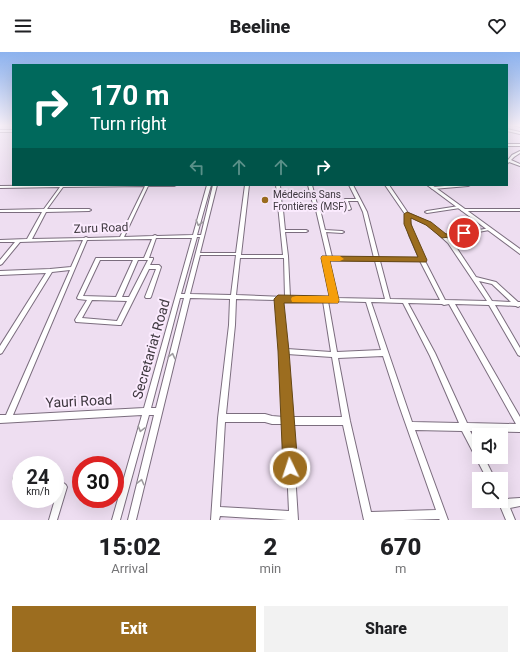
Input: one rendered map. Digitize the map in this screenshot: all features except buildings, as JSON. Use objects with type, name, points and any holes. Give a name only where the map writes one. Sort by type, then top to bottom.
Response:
[{"type":"street","points":[[508,161],[520,152]]},
{"type":"street","points":[[508,161],[520,165]]},
{"type":"street","points":[[0,186],[12,184]]},
{"type":"street","points":[[0,186],[63,186]]},
{"type":"street","points":[[29,240],[45,210],[63,186]]},
{"type":"street","points":[[122,237],[147,186]]},
{"type":"street","name":"Secretariat Road","points":[[116,520],[209,186]]},
{"type":"street","name":"Secretariat Road","points":[[132,520],[215,186]]},
{"type":"street","points":[[247,186],[233,298],[232,325],[222,418],[216,516],[294,518],[284,351],[278,299]]},
{"type":"street","points":[[278,186],[286,256],[288,299]]},
{"type":"street","points":[[310,186],[316,208],[318,208],[330,259]]},
{"type":"street","points":[[352,186],[365,212],[388,301]]},
{"type":"street","points":[[388,186],[407,214],[408,224],[425,268],[520,424]]},
{"type":"street","points":[[431,186],[520,252]]},
{"type":"street","points":[[349,209],[346,200],[359,200]]},
{"type":"street","points":[[426,212],[458,207]]},
{"type":"street","points":[[281,209],[316,208]]},
{"type":"street","points":[[0,211],[89,210]]},
{"type":"street","points":[[463,210],[520,210]]},
{"type":"street","points":[[407,214],[429,224],[444,237],[457,252],[520,352]]},
{"type":"street","points":[[444,237],[488,229]]},
{"type":"street","points":[[283,231],[306,231]]},
{"type":"street","points":[[323,231],[342,232]]},
{"type":"street","points":[[146,259],[155,236]]},
{"type":"street","name":"Zuru Road","points":[[0,241],[203,236]]},
{"type":"street","points":[[8,418],[86,238]]},
{"type":"street","points":[[0,263],[19,240]]},
{"type":"street","points":[[198,254],[286,256]]},
{"type":"street","points":[[334,300],[325,258],[423,260]]},
{"type":"street","points":[[90,299],[78,320],[119,323],[131,299],[151,259],[98,259],[80,298],[131,299]]},
{"type":"street","points":[[118,299],[136,259]]},
{"type":"street","points":[[147,267],[159,267],[148,297]]},
{"type":"street","points":[[0,273],[50,271],[73,268]]},
{"type":"street","points":[[0,351],[50,271]]},
{"type":"street","points":[[474,278],[494,282],[519,305]]},
{"type":"street","points":[[179,296],[519,305]]},
{"type":"street","points":[[325,300],[346,421],[368,519],[443,517],[410,426],[368,301]]},
{"type":"street","points":[[404,301],[433,355],[472,442]]},
{"type":"street","points":[[284,351],[334,355],[385,353]]},
{"type":"street","name":"Yauri Road","points":[[0,419],[146,411],[159,412]]},
{"type":"street","points":[[222,418],[265,418],[287,421],[346,421]]},
{"type":"street","points":[[410,426],[520,428]]},
{"type":"street","points":[[508,501],[520,502]]},
{"type":"street","points":[[53,520],[57,508]]},
{"type":"street","points":[[505,508],[511,520]]},
{"type":"slow traffic","points":[[296,299],[334,300],[325,258],[340,259]]},
{"type":"place","name":"Médecins Sans Frontières (MSF)","points":[[265,200]]},
{"type":"route","points":[[290,468],[284,351],[278,299],[334,300],[325,258],[423,260],[412,237],[407,214],[429,224],[444,237],[464,233]]}]
